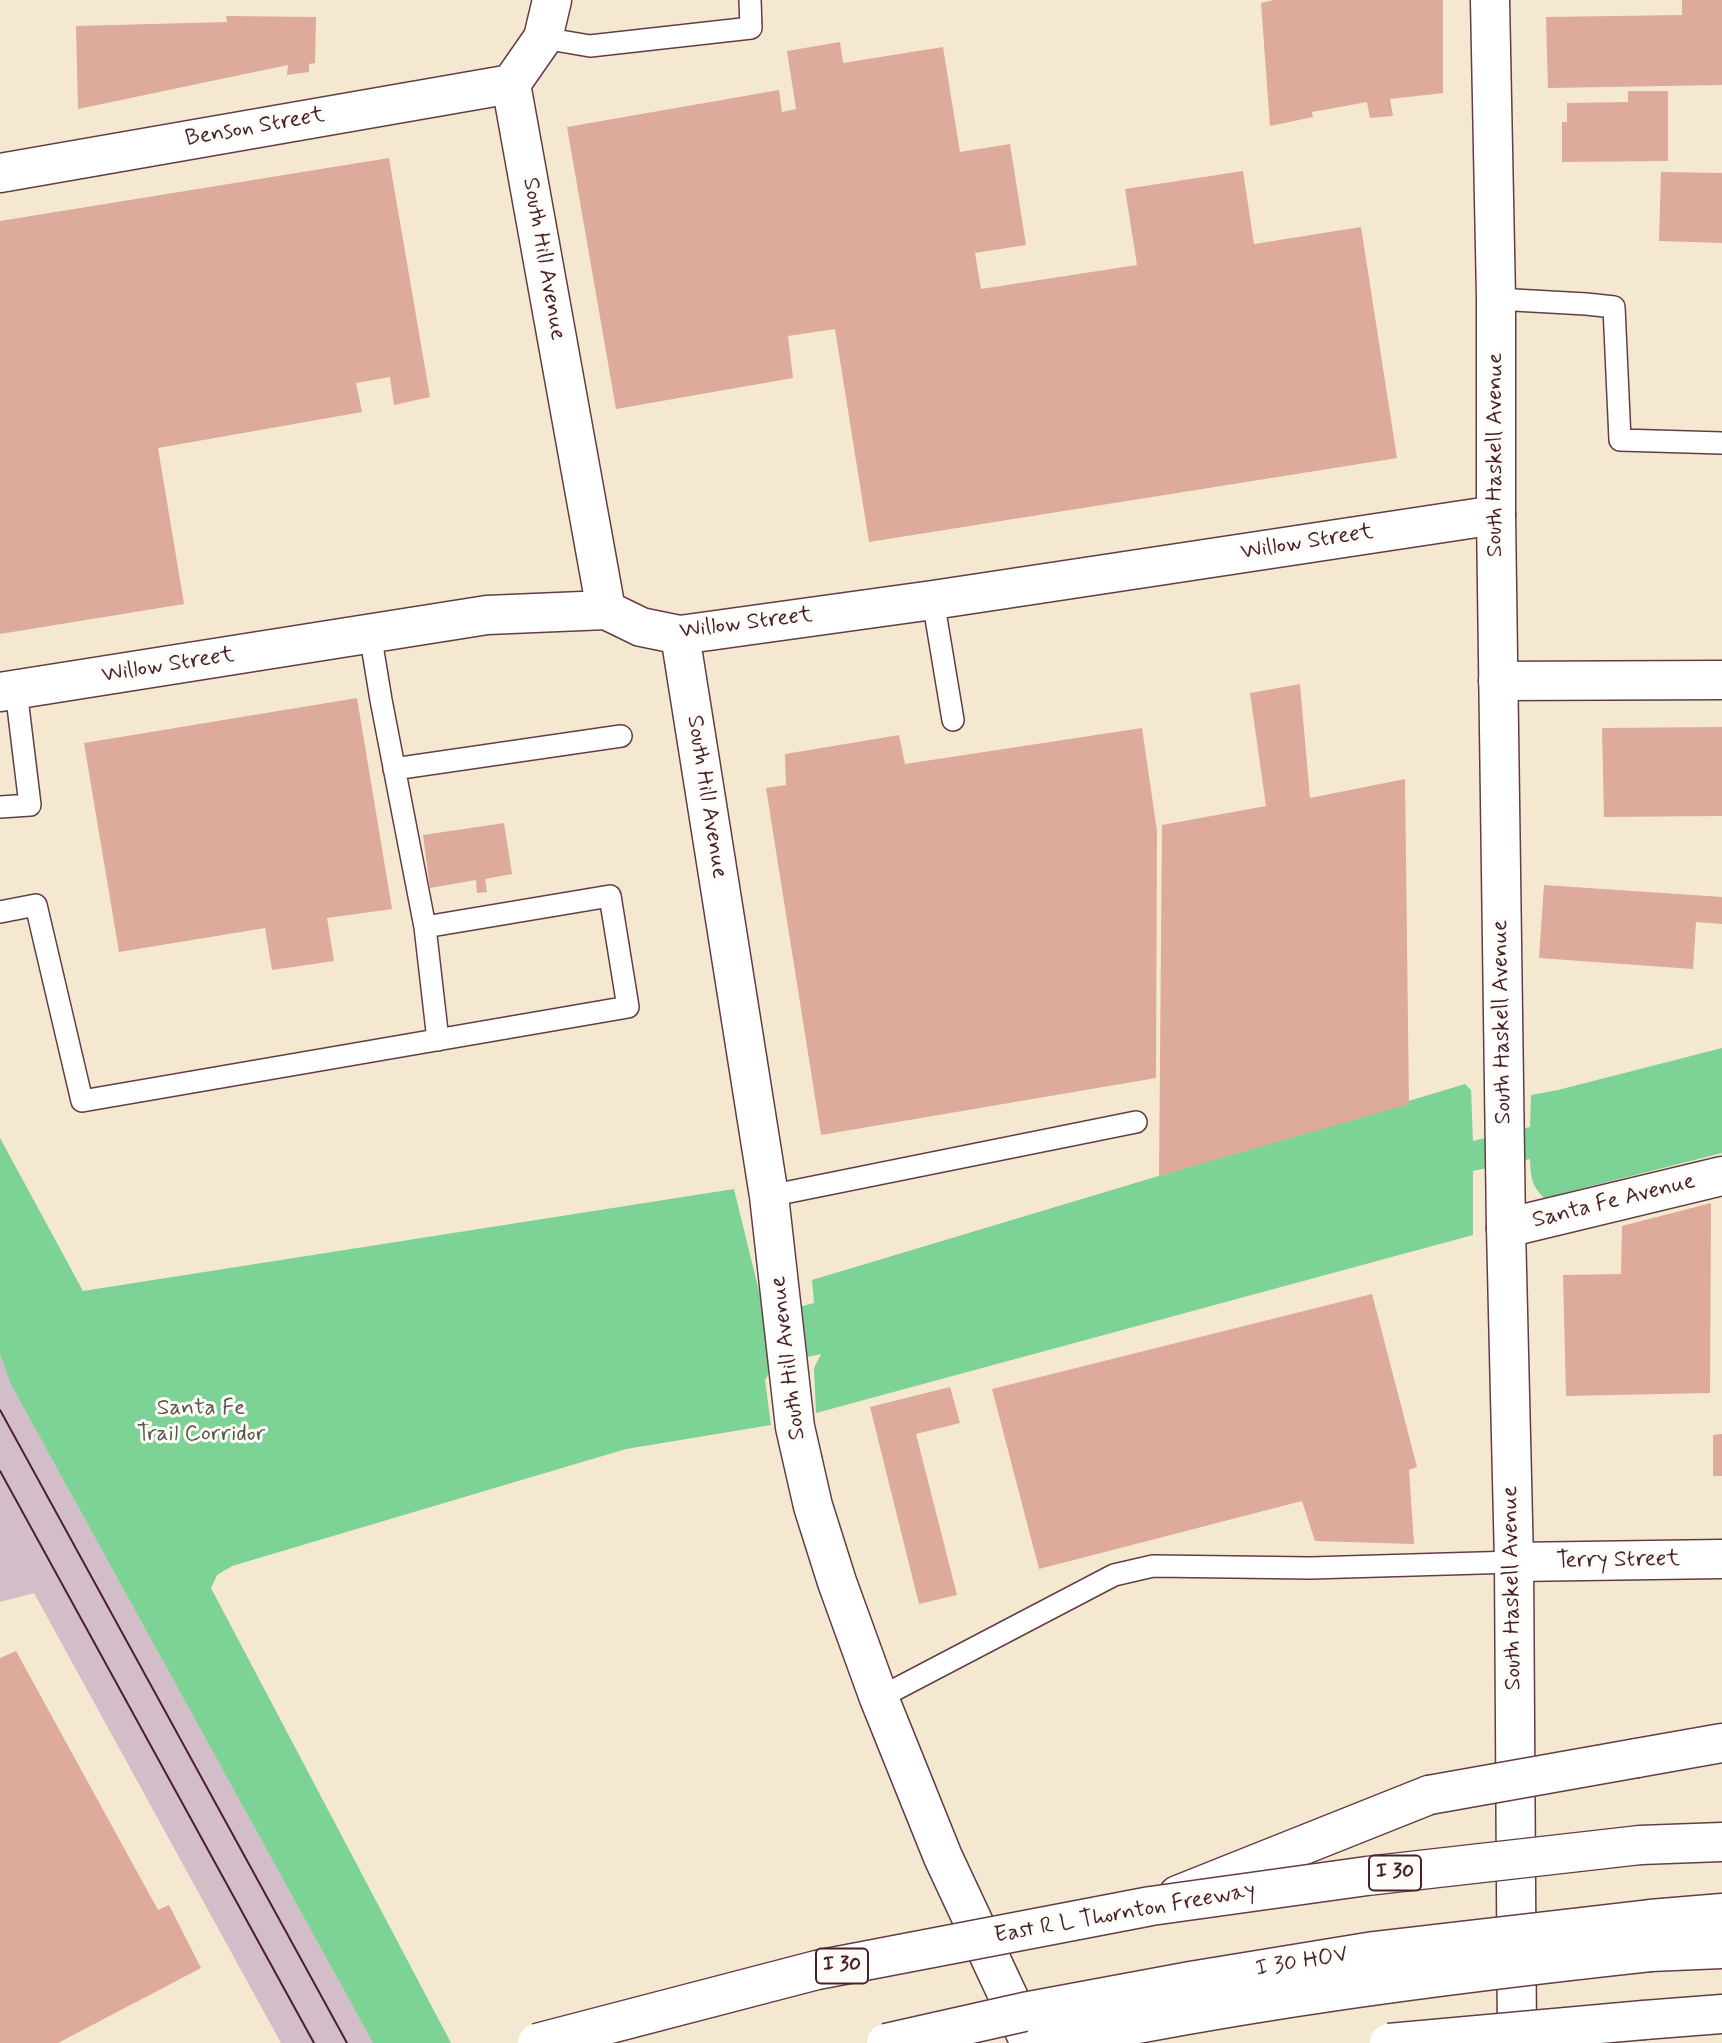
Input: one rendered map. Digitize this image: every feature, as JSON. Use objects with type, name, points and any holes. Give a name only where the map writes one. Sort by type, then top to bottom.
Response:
[{"type":"main road","points":[[511,84],[543,38],[552,0]]},
{"type":"main road","name":"South Haskell Avenue","points":[[1490,0],[1496,299],[1496,515],[1506,1228],[1514,1562],[1517,2043]]},
{"type":"main road","name":"Benson Street","points":[[0,173],[511,84]]},
{"type":"main road","name":"South Hill Avenue","points":[[511,84],[606,610]]},
{"type":"main road","name":"Willow Street","points":[[8,691],[487,615],[606,610],[640,627],[680,635],[933,600],[1496,515]]},
{"type":"main road","name":"South Hill Avenue","points":[[680,635],[769,1196],[794,1427],[813,1506],[879,1698],[943,1857],[1030,2043]]},
{"type":"main road","points":[[1498,681],[1722,680]]},
{"type":"main road","name":"Santa Fe Avenue","points":[[1506,1228],[1722,1176]]},
{"type":"main road","name":"Terry Street","points":[[1514,1562],[1722,1559]]},
{"type":"main road","points":[[1151,1906],[1429,1795],[1722,1743]]},
{"type":"main road","name":"East R L Thornton Freeway","points":[[537,2043],[817,1970],[1151,1906],[1367,1876],[1640,1845],[1722,1842]]},
{"type":"main road","name":"I 30 HOV","points":[[1043,2043],[1135,2024],[1345,1989],[1523,1966],[1650,1936],[1722,1913]]},
{"type":"main road","name":"I 30 HOV","points":[[886,2043],[1037,2010],[1362,1953],[1650,1936],[1722,1949]]},
{"type":"main road","points":[[1389,2043],[1722,2014]]},
{"type":"lane","points":[[543,38],[590,46],[751,29],[750,0]]},
{"type":"lane","points":[[1496,299],[1614,307],[1620,440],[1722,443]]},
{"type":"lane","points":[[933,600],[953,720]]},
{"type":"lane","points":[[370,634],[425,927],[438,1040]]},
{"type":"lane","points":[[0,807],[30,805],[8,691]]},
{"type":"lane","points":[[394,769],[621,736]]},
{"type":"lane","points":[[0,912],[36,905],[82,1101],[628,1007],[610,896],[425,927]]},
{"type":"lane","points":[[769,1196],[1136,1122]]},
{"type":"lane","points":[[879,1698],[1114,1575],[1153,1566],[1311,1568],[1514,1562]]},
{"type":"shaded area","points":[[0,1354],[10,1383],[373,2043],[281,2043],[34,1593],[0,1602]]},
{"type":"green space","name":"Santa Fe Trail Corridor","points":[[1722,1048],[1722,1153],[1544,1198],[1532,1180],[1530,1159],[1473,1171],[1473,1235],[816,1413],[814,1368],[821,1354],[775,1364],[765,1380],[771,1425],[626,1449],[232,1566],[217,1575],[211,1588],[451,2043],[373,2043],[10,1383],[0,1354],[0,1138],[83,1291],[734,1189],[765,1316],[814,1303],[812,1280],[1465,1084],[1471,1090],[1473,1141],[1530,1127],[1531,1095]]},
{"type":"building","points":[[1274,0],[1443,0],[1443,93],[1390,99],[1393,116],[1370,118],[1367,102],[1312,112],[1313,117],[1270,126],[1261,3]]},
{"type":"building","points":[[1682,0],[1722,0],[1722,85],[1548,88],[1546,17],[1682,15]]},
{"type":"building","points":[[226,16],[316,17],[315,63],[309,64],[309,72],[287,75],[288,65],[78,109],[76,26],[227,22]]},
{"type":"building","points":[[840,42],[843,63],[943,47],[960,152],[1010,144],[1026,245],[975,253],[981,289],[1137,265],[1125,189],[1243,171],[1254,244],[1361,227],[1397,458],[869,542],[835,329],[788,336],[793,378],[616,409],[567,127],[779,90],[782,112],[796,109],[787,51]]},
{"type":"building","points":[[1628,91],[1668,91],[1668,161],[1562,162],[1562,122],[1567,122],[1567,103],[1628,102]]},
{"type":"building","points":[[389,158],[430,397],[394,405],[390,377],[356,383],[362,412],[158,448],[184,604],[0,634],[0,221]]},
{"type":"building","points":[[1661,172],[1722,173],[1722,243],[1659,241]]},
{"type":"building","points":[[1300,684],[1310,798],[1405,779],[1409,1104],[1159,1176],[1162,825],[1266,806],[1250,693]]},
{"type":"building","points":[[357,698],[392,909],[327,918],[334,961],[272,970],[265,928],[119,952],[84,743]]},
{"type":"building","points":[[1722,727],[1722,816],[1604,817],[1602,728]]},
{"type":"building","points":[[1142,728],[1157,831],[1156,1078],[821,1135],[766,788],[786,785],[785,754],[899,735],[905,764]]},
{"type":"building","points":[[504,823],[512,874],[485,879],[487,892],[477,893],[476,880],[430,888],[423,835]]},
{"type":"building","points":[[1544,885],[1722,897],[1722,924],[1696,922],[1693,969],[1539,958]]},
{"type":"building","points":[[1711,1203],[1710,1393],[1566,1396],[1563,1275],[1621,1274],[1622,1226]]},
{"type":"building","points":[[1372,1294],[1417,1467],[1409,1470],[1414,1544],[1315,1541],[1302,1501],[1039,1569],[992,1389]]},
{"type":"building","points":[[950,1387],[960,1423],[916,1434],[957,1595],[919,1604],[870,1407]]},
{"type":"building","points":[[1722,1434],[1722,1476],[1713,1476],[1713,1435]]},
{"type":"building","points":[[16,1651],[158,1910],[169,1905],[201,1968],[58,2043],[0,2043],[0,1658]]},
{"type":"tram line","points":[[0,1410],[347,2043]]},
{"type":"tram line","points":[[0,1471],[314,2043]]}]
